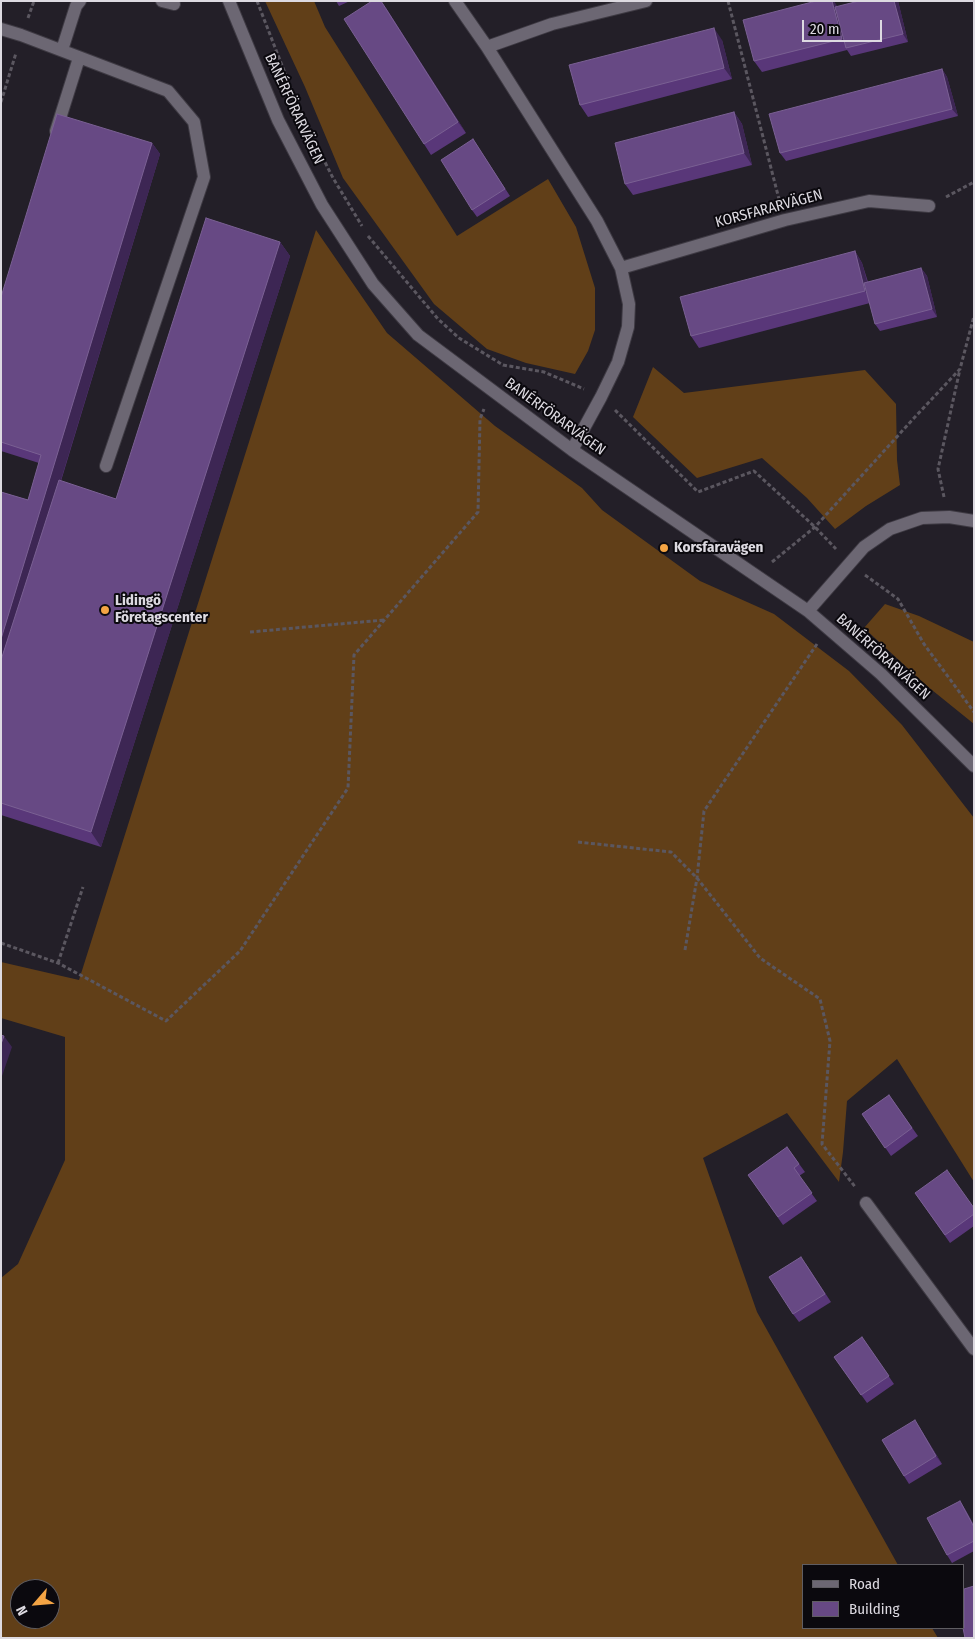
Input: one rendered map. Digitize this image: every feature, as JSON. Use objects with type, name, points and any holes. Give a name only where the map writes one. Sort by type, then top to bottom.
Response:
[{"type":"street","points":[[62,50],[76,6],[80,1]]},
{"type":"street","name":"BANÉRFÖRARVÄGEN","points":[[229,1],[278,120],[322,205],[373,284],[418,335],[572,450],[754,576],[808,611],[881,674],[974,766]]},
{"type":"street","points":[[455,1],[487,47],[597,221],[621,268],[629,304],[628,327],[618,362],[602,397],[572,450]]},
{"type":"street","points":[[487,47],[552,24],[646,1]]},
{"type":"street","points":[[1,29],[62,50],[168,91],[194,122],[204,178],[106,466]]},
{"type":"street","points":[[52,142],[79,58]]},
{"type":"street","name":"KORSFARARVÄGEN","points":[[621,268],[785,220],[869,201],[929,206]]},
{"type":"street","points":[[808,611],[864,547],[890,529],[922,518],[949,517],[974,521]]},
{"type":"street","points":[[866,1203],[974,1349]]},
{"type":"path","points":[[257,1],[302,117],[333,178],[363,227]]},
{"type":"path","points":[[728,1],[785,220]]},
{"type":"path","points":[[929,206],[974,182]]},
{"type":"path","points":[[368,235],[438,319],[459,338],[503,365],[544,372],[602,397],[698,492],[754,472],[815,528],[850,564],[898,599],[924,644],[974,712]]},
{"type":"path","points":[[949,517],[938,469],[974,316]]},
{"type":"path","points":[[1,943],[58,963],[166,1022],[240,951],[348,788],[354,655],[478,512],[480,418],[503,365]]},
{"type":"path","points":[[754,576],[815,528],[960,369]]},
{"type":"path","points":[[250,632],[384,620]]},
{"type":"path","points":[[685,950],[697,878],[704,811],[828,628]]},
{"type":"path","points":[[578,842],[671,852],[697,878],[760,958],[820,999],[830,1041],[822,1144],[866,1203]]},
{"type":"path","points":[[58,963],[83,887]]},
{"type":"shaded area","points":[[265,1],[314,1],[325,27],[457,236],[548,179],[576,227],[595,288],[595,330],[588,351],[575,374],[526,363],[487,349],[434,304],[343,178],[305,87]]},
{"type":"shaded area","points":[[316,230],[387,333],[495,426],[582,488],[602,510],[700,581],[774,614],[849,671],[902,725],[974,818],[974,1182],[897,1059],[847,1101],[839,1182],[787,1113],[703,1158],[757,1312],[897,1564],[802,1564],[802,1629],[933,1629],[938,1638],[1,1638],[1,1278],[18,1264],[65,1160],[65,1037],[1,1018],[1,962],[79,980]]},
{"type":"shaded area","points":[[653,367],[684,393],[865,370],[896,404],[897,460],[900,485],[866,506],[835,529],[807,498],[762,458],[697,478],[633,417]]},
{"type":"shaded area","points":[[885,604],[919,616],[974,642],[974,724],[927,686],[864,628]]},
{"type":"building","points":[[372,1],[381,1],[458,122],[424,144],[344,19]]},
{"type":"building","points":[[816,1],[832,1],[842,39],[754,61],[743,20]]},
{"type":"building","points":[[859,1],[894,1],[903,34],[846,48],[835,7]]},
{"type":"building","points":[[714,28],[724,68],[580,105],[569,65]]},
{"type":"building","points":[[942,69],[952,109],[780,153],[769,114]]},
{"type":"building","points":[[734,112],[744,153],[625,184],[615,143]]},
{"type":"building","points":[[57,114],[152,143],[1,639],[1,492],[28,500],[41,455],[1,442],[1,297]]},
{"type":"building","points":[[473,139],[505,189],[472,210],[441,160]]},
{"type":"building","name":"Lidingö Företagscenter","points":[[206,218],[280,242],[91,832],[1,803],[1,660],[59,480],[116,499]]},
{"type":"building","points":[[855,251],[865,291],[691,336],[680,297]]},
{"type":"building","points":[[921,268],[932,309],[875,324],[864,283]]},
{"type":"building","points":[[889,1095],[912,1128],[885,1148],[862,1114]]},
{"type":"building","points":[[787,1147],[799,1164],[794,1168],[812,1193],[778,1217],[748,1175]]},
{"type":"building","points":[[947,1170],[974,1208],[974,1214],[945,1235],[915,1193]]},
{"type":"building","points":[[801,1257],[825,1294],[793,1314],[769,1277]]},
{"type":"building","points":[[862,1337],[889,1376],[861,1395],[834,1357]]},
{"type":"building","points":[[915,1420],[936,1456],[904,1476],[882,1440]]},
{"type":"building","points":[[960,1501],[974,1527],[974,1541],[947,1555],[927,1518]]},
{"type":"building","points":[[974,1586],[974,1638],[965,1638],[963,1629],[965,1629],[965,1589]]},
{"type":"place","name":"Korsfaravägen","points":[[664,548]]},
{"type":"place","name":"Lidingö Företagscenter","points":[[105,610]]}]
